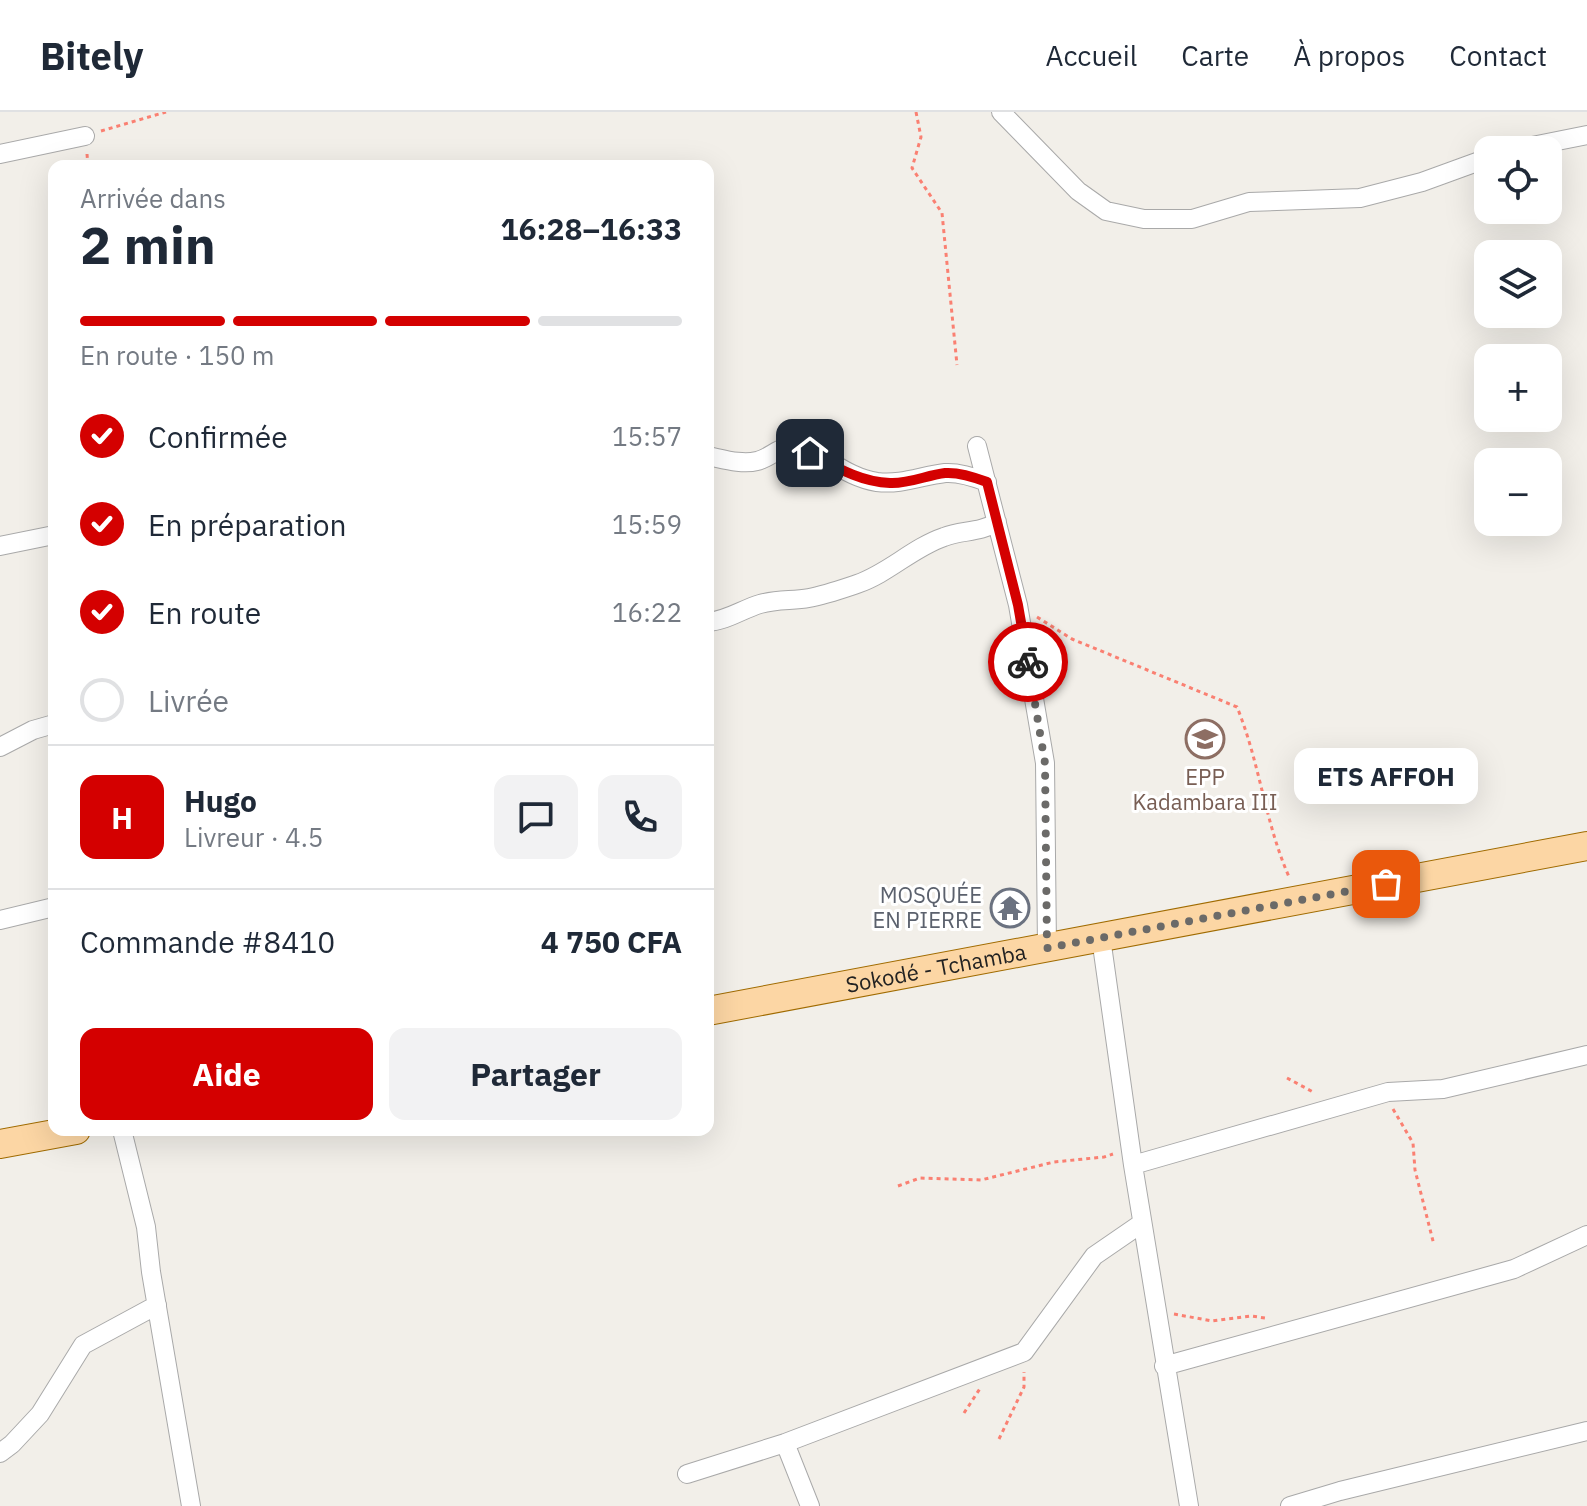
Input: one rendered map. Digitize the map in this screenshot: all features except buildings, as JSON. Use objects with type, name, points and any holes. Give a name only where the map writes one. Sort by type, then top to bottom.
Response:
[{"type":"main road","name":"Sokodé - Tchamba","points":[[714,1010],[1587,846]]},
{"type":"main road","points":[[0,1144],[48,1135]]},
{"type":"street","points":[[1001,112],[1078,191],[1106,211],[1144,219],[1192,219],[1249,202],[1360,198],[1422,182],[1474,163]]},
{"type":"street","points":[[1562,140],[1587,135]]},
{"type":"street","points":[[0,154],[85,136]]},
{"type":"street","points":[[977,446],[1018,605],[1045,763],[1047,948]]},
{"type":"street","points":[[714,457],[742,462],[759,461],[777,450],[798,447],[853,476],[874,482],[894,484],[949,473],[987,482]]},
{"type":"street","points":[[714,621],[762,604],[809,598],[859,583],[888,570],[947,535],[976,531],[997,522]]},
{"type":"street","points":[[0,546],[48,536]]},
{"type":"street","points":[[0,747],[48,726]]},
{"type":"street","points":[[0,920],[48,908]]},
{"type":"street","points":[[1101,938],[1164,1366],[1189,1506]]},
{"type":"street","points":[[1133,1165],[1388,1092],[1443,1089],[1587,1055]]},
{"type":"street","points":[[124,1136],[144,1215],[191,1506]]},
{"type":"street","points":[[687,1474],[785,1443],[1024,1352],[1094,1256],[1142,1223]]},
{"type":"street","points":[[1164,1366],[1514,1269],[1587,1235]]},
{"type":"street","points":[[0,1453],[40,1414],[83,1345],[157,1305]]},
{"type":"street","points":[[1290,1506],[1587,1431]]},
{"type":"street","points":[[785,1443],[810,1506]]},
{"type":"path","points":[[85,136],[166,112]]},
{"type":"path","points":[[916,112],[921,137],[912,168],[942,213],[957,365]]},
{"type":"path","points":[[1018,605],[1072,639],[1237,707],[1250,738],[1284,866],[1300,900]]},
{"type":"path","points":[[1388,1092],[1392,1107],[1413,1143],[1415,1170],[1434,1245]]},
{"type":"path","points":[[898,1186],[920,1178],[981,1180],[1054,1162],[1104,1157],[1130,1144]]},
{"type":"path","points":[[1155,1307],[1212,1321],[1251,1316],[1275,1317]]},
{"type":"path","points":[[999,1439],[1024,1387],[1024,1352]]},
{"type":"way so far","points":[[1028,662],[1045,763],[1047,948],[1386,884]]},
{"type":"place","name":"EPP Kadambara III","points":[[1205,739]]},
{"type":"place","name":"ETS AFFOH","points":[[1386,884]]},
{"type":"place","name":"MOSQUÉE EN PIERRE","points":[[1010,908]]},
{"type":"route","points":[[810,453],[853,476],[874,482],[894,484],[949,473],[987,482],[1018,605],[1028,662]]}]
